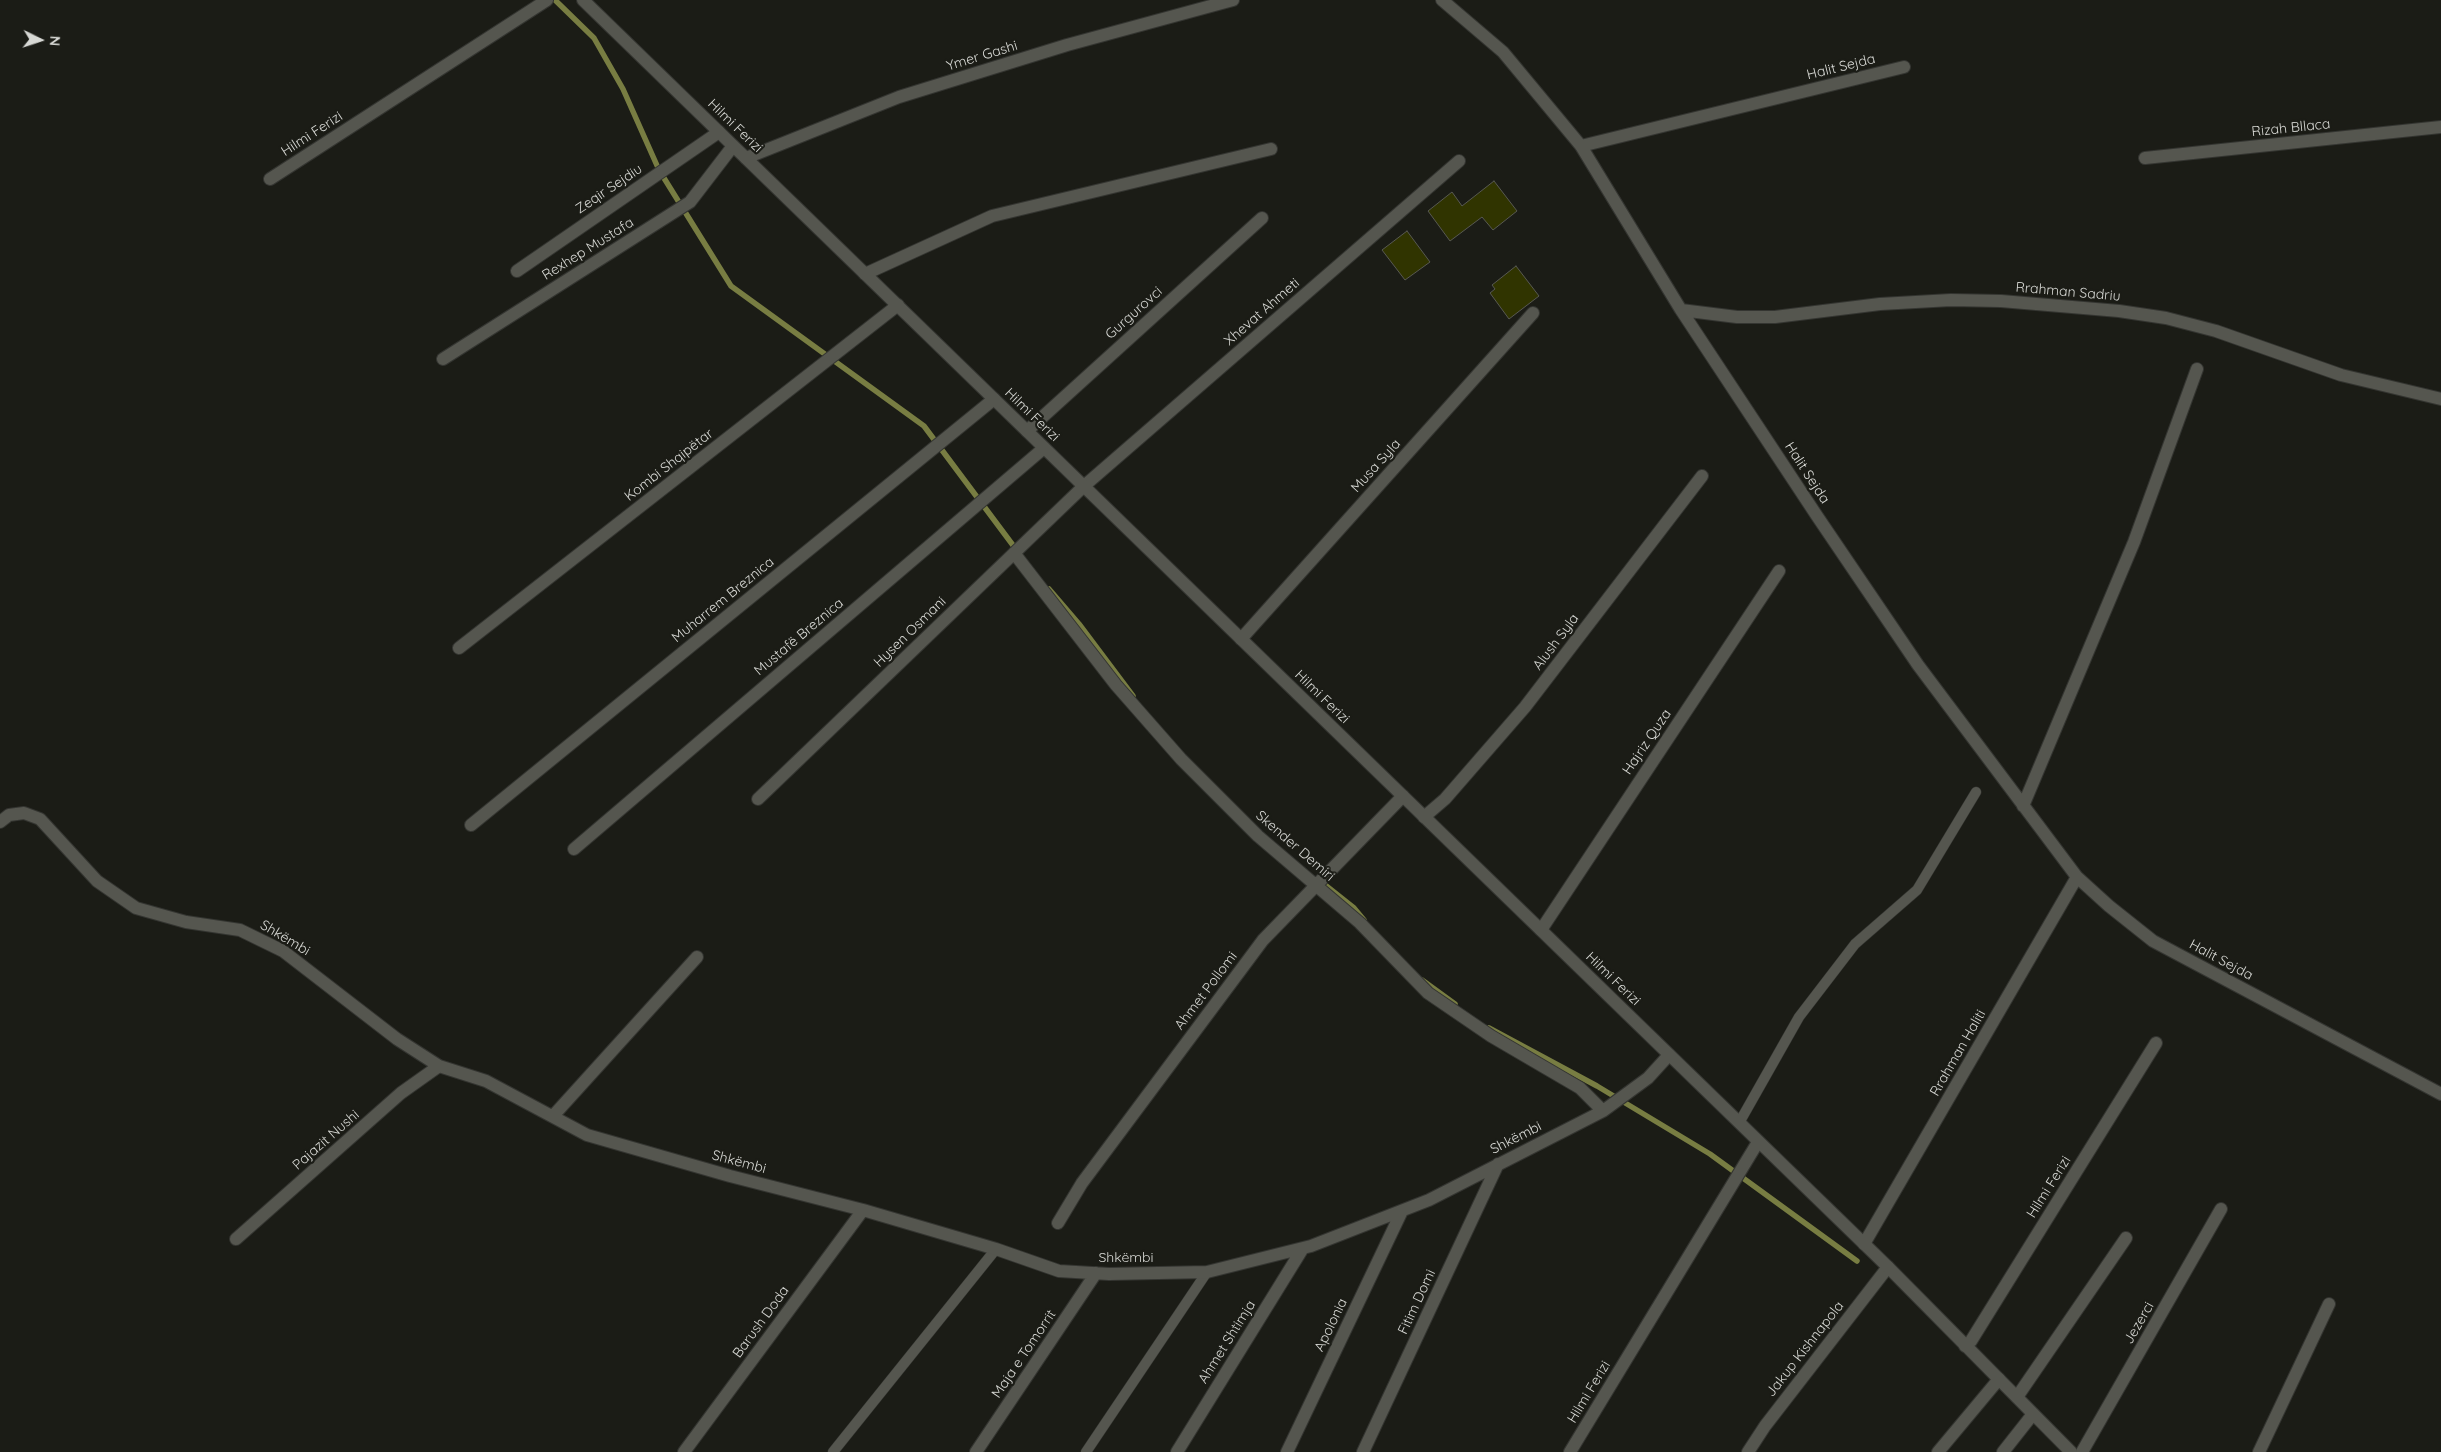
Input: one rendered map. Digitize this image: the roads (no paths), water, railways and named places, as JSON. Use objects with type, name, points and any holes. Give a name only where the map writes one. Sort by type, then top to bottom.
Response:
[{"type":"street","name":"Hilmi Ferizi","points":[[583,0],[1888,1267],[2071,1452]]},
{"type":"street","name":"Ymer Gashi","points":[[746,158],[900,97],[1067,45],[1233,0]]},
{"type":"street","name":"Halit Sejda","points":[[1442,0],[1503,52],[1581,146],[1681,310],[1918,664],[2078,877],[2109,906],[2153,941],[2441,1094]]},
{"type":"street","name":"Hilmi Ferizi","points":[[270,179],[544,2]]},
{"type":"street","name":"Halit Sejda","points":[[1581,146],[1904,67]]},
{"type":"street","name":"Rizah Bllaca","points":[[2144,158],[2441,127]]},
{"type":"street","name":"Zeqir Sejdiu","points":[[517,271],[719,132]]},
{"type":"street","name":"Rexhep Mustafa","points":[[443,358],[690,202],[733,146]]},
{"type":"street","points":[[865,274],[992,216],[1271,148]]},
{"type":"street","name":"Xhevat Ahmeti","points":[[1084,486],[1459,161]]},
{"type":"street","name":"Gurgurovci","points":[[1027,431],[1262,218]]},
{"type":"street","name":"Rrahman Sadriu","points":[[1681,310],[1737,317],[1774,317],[1880,304],[1951,300],[2001,301],[2119,311],[2166,318],[2216,331],[2341,375],[2441,398]]},
{"type":"street","name":"Kombi Shqipëtar","points":[[459,648],[898,305]]},
{"type":"street","name":"Musa Syla","points":[[1241,639],[1533,313]]},
{"type":"street","points":[[2023,806],[2134,542],[2197,369]]},
{"type":"street","name":"Muharrem Breznica","points":[[471,825],[994,399]]},
{"type":"street","name":"Mustafë Breznica","points":[[574,848],[1044,448]]},
{"type":"street","name":"Alush Syla","points":[[1424,817],[1445,799],[1525,707],[1702,476]]},
{"type":"street","name":"Hysen Osmani","points":[[758,799],[1084,486]]},
{"type":"street","name":"Skender Demiri","points":[[1015,552],[1116,685],[1181,759],[1258,836],[1317,883],[1360,923],[1428,993],[1491,1036],[1580,1088],[1608,1108]]},
{"type":"street","name":"Hajriz Quza","points":[[1541,930],[1779,571]]},
{"type":"street","name":"Ahmet Pollomi","points":[[1058,1223],[1082,1183],[1208,1011],[1263,940],[1403,796]]},
{"type":"street","name":"Shkëmbi","points":[[0,822],[10,815],[24,814],[40,819],[97,881],[136,908],[186,922],[240,930],[283,951],[397,1039],[439,1066],[486,1081],[587,1135],[730,1176],[863,1210],[996,1249],[1059,1271],[1096,1273],[1207,1272],[1303,1248],[1429,1200],[1608,1108],[1648,1078],[1669,1055]]},
{"type":"street","name":"Rrahman Haliti","points":[[1864,1244],[2078,877]]},
{"type":"street","points":[[553,1116],[697,957]]},
{"type":"street","name":"Hilmi Ferizi","points":[[1965,1346],[1971,1341],[2156,1043]]},
{"type":"street","name":"Pajazit Nushi","points":[[236,1239],[401,1093],[439,1066]]},
{"type":"street","name":"Hilmi Ferizi","points":[[1570,1452],[1758,1142]]},
{"type":"street","name":"Fitim Domi","points":[[1363,1452],[1498,1164]]},
{"type":"street","name":"Jezerci","points":[[2082,1452],[2221,1209]]},
{"type":"street","name":"Barush Doda","points":[[684,1452],[863,1210]]},
{"type":"street","name":"Apolonia","points":[[1287,1452],[1402,1211]]},
{"type":"street","points":[[2018,1397],[2126,1238]]},
{"type":"street","name":"Ahmet Shtimja","points":[[1177,1452],[1303,1248]]},
{"type":"street","name":"Jakup Kishnapola","points":[[1748,1452],[1765,1426],[1888,1267]]},
{"type":"street","name":"Maja e Tomorrit","points":[[976,1452],[1096,1273]]},
{"type":"street","points":[[2258,1452],[2329,1304]]},
{"type":"street","points":[[1938,1452],[1999,1379]]},
{"type":"street","points":[[2003,1452],[2033,1414]]},
{"type":"lane","points":[[1740,1124],[1799,1017],[1855,944],[1917,890],[1976,792]]},
{"type":"lane","points":[[833,1452],[996,1249]]},
{"type":"lane","points":[[1086,1452],[1207,1272]]},
{"type":"waterway","points":[[555,0],[594,38],[623,89],[659,170],[731,286],[924,426],[1018,552]]},
{"type":"waterway","points":[[1049,589],[1079,624],[1133,696]]},
{"type":"waterway","points":[[1320,881],[1354,908],[1364,920]]},
{"type":"waterway","points":[[1422,980],[1455,1004]]},
{"type":"waterway","points":[[1489,1028],[1597,1086],[1710,1154],[1857,1261]]}]
